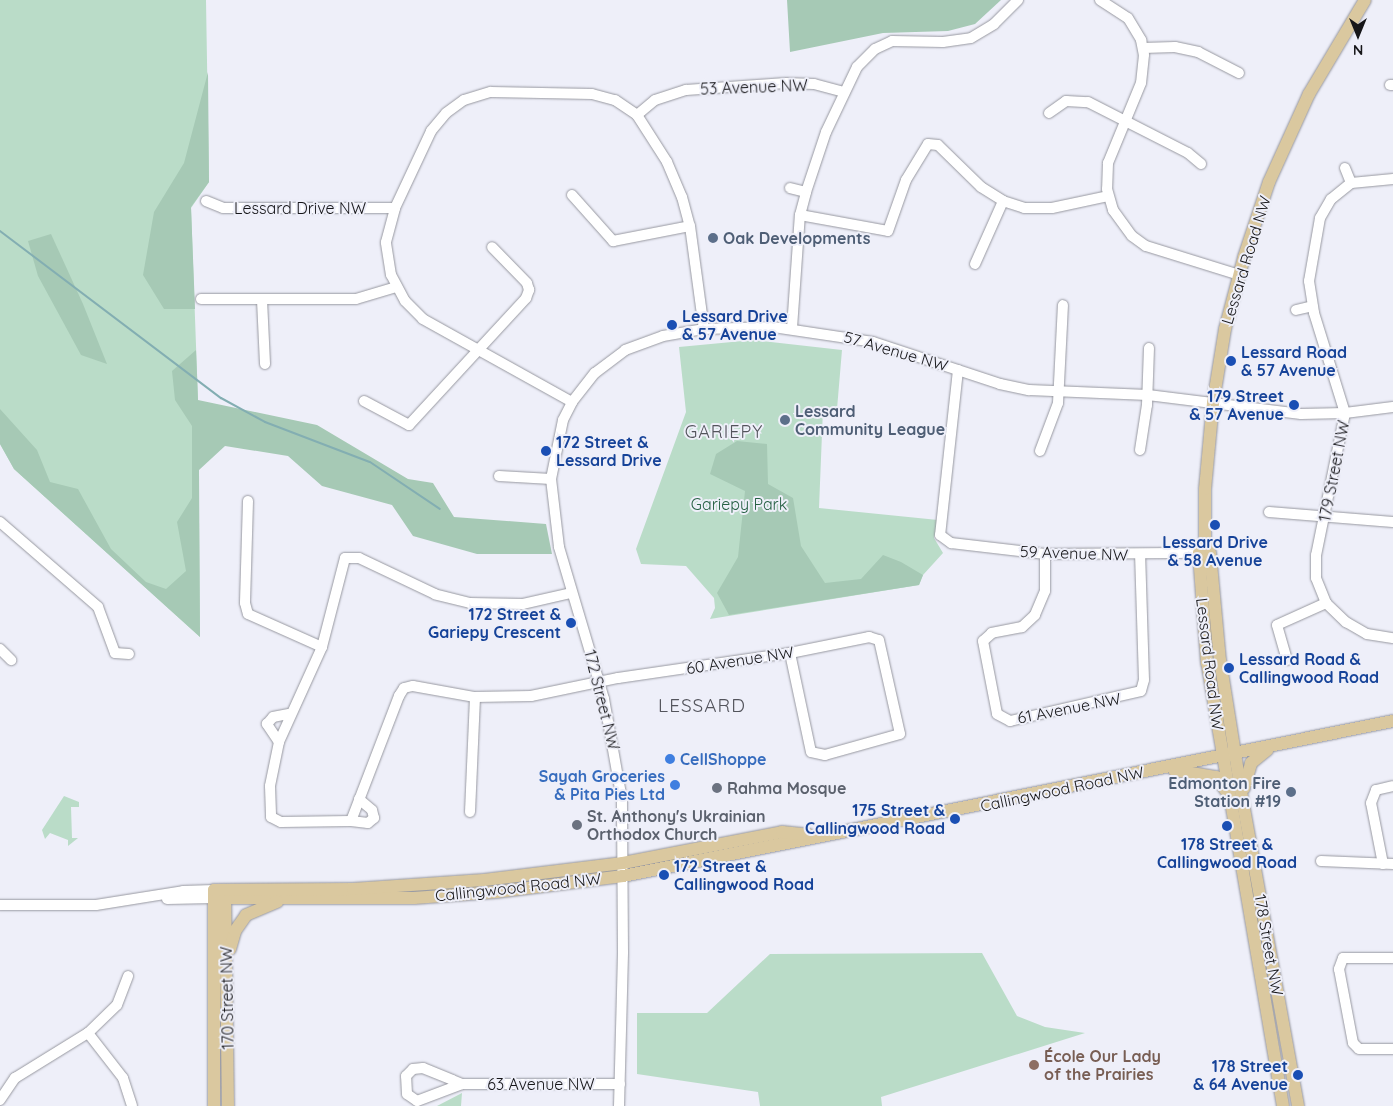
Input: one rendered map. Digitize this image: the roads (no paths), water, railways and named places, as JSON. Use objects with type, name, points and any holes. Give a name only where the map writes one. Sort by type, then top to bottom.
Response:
[{"type":"main road","name":"Lessard Road NW","points":[[1229,755],[1217,632],[1205,550],[1206,474],[1213,402],[1225,329],[1239,275],[1282,152],[1309,94],[1365,0]]},
{"type":"main road","name":"Callingwood Road NW","points":[[220,894],[299,900],[469,894],[623,876],[819,836],[936,816],[1393,721]]},
{"type":"main road","points":[[1237,802],[1251,763],[1261,753],[1284,744]]},
{"type":"main road","name":"178 Street NW","points":[[1229,755],[1283,1106]]},
{"type":"main road","points":[[1165,768],[1216,777],[1237,802]]},
{"type":"main road","name":"178 Street NW","points":[[1237,802],[1298,1106]]},
{"type":"main road","name":"Callingwood Road NW","points":[[220,894],[353,889],[484,880],[622,863],[782,832],[819,836]]},
{"type":"main road","name":"170 Street NW","points":[[220,894],[228,957],[228,1106]]},
{"type":"main road","name":"170 Street NW","points":[[214,1106],[220,894]]},
{"type":"main road","points":[[228,957],[235,931],[246,915],[275,902],[299,900]]},
{"type":"street","points":[[792,328],[800,215],[806,192],[844,92],[862,60],[884,44],[906,39],[943,42],[971,38],[994,24],[1018,0]]},
{"type":"street","points":[[1100,0],[1128,18],[1143,48],[1141,84],[1108,163],[1108,196],[1123,226],[1146,246],[1239,275]]},
{"type":"street","points":[[1143,48],[1175,47],[1198,52],[1239,73]]},
{"type":"street","name":"53 Avenue NW","points":[[637,115],[655,100],[686,90],[786,83],[814,84],[844,92]]},
{"type":"street","name":"Lessard Drive NW","points":[[572,402],[423,319],[409,307],[396,287],[386,248],[395,208],[434,127],[451,108],[471,97],[500,92],[592,94],[615,100],[637,115],[647,127],[676,180],[690,226],[704,328]]},
{"type":"street","points":[[1049,113],[1062,102],[1080,100],[1125,120],[1188,153],[1201,164]]},
{"type":"street","points":[[800,215],[888,231],[906,180],[928,144],[938,145],[981,187],[1003,201],[1024,208],[1052,208],[1108,196]]},
{"type":"street","points":[[1345,168],[1351,183],[1393,179]]},
{"type":"street","name":"179 Street NW","points":[[1351,183],[1331,199],[1320,218],[1309,281],[1313,306],[1345,413],[1316,562],[1316,578],[1326,603],[1346,622],[1367,634],[1393,638]]},
{"type":"street","points":[[790,188],[806,192]]},
{"type":"street","points":[[572,195],[613,241],[690,226]]},
{"type":"street","name":"Lessard Drive NW","points":[[206,201],[223,208],[395,208]]},
{"type":"street","points":[[975,264],[1003,201]]},
{"type":"street","points":[[364,401],[409,425],[480,351],[529,290],[527,283],[492,247]]},
{"type":"street","points":[[201,299],[356,299],[396,287]]},
{"type":"street","points":[[262,300],[265,364]]},
{"type":"street","points":[[1040,451],[1056,409],[1059,393],[1063,305]]},
{"type":"street","points":[[1296,310],[1313,306]]},
{"type":"street","name":"57 Avenue NW","points":[[642,342],[704,328],[792,328],[873,342],[1014,387],[1059,393],[1148,395],[1301,414],[1345,413],[1393,408]]},
{"type":"street","name":"172 Street NW","points":[[618,1106],[620,1084],[623,876],[620,787],[599,682],[571,593],[556,535],[550,479],[559,430],[572,402],[595,373],[610,360],[642,342]]},
{"type":"street","points":[[1140,450],[1148,395],[1149,348]]},
{"type":"street","name":"59 Avenue NW","points":[[958,370],[940,535],[950,544],[1046,554],[1140,555],[1205,550]]},
{"type":"street","points":[[499,476],[550,479]]},
{"type":"street","points":[[248,501],[245,594],[248,614],[322,647]]},
{"type":"street","points":[[1269,512],[1393,522]]},
{"type":"street","points":[[0,522],[98,607],[116,653],[129,654]]},
{"type":"street","name":"61 Avenue NW","points":[[1046,554],[1045,591],[1035,615],[1022,627],[992,633],[984,641],[997,714],[1010,721],[1142,691],[1144,680],[1140,555]]},
{"type":"street","points":[[351,821],[359,799],[372,810],[374,818],[368,823],[351,821],[281,822],[271,817],[270,786],[278,742],[289,714],[322,647],[341,564],[350,557],[364,560],[435,594],[465,602],[523,604],[571,593]]},
{"type":"street","points":[[1287,660],[1277,625],[1326,603]]},
{"type":"street","name":"60 Avenue NW","points":[[359,799],[404,688],[413,686],[475,697],[531,696],[599,682],[790,653],[869,637],[879,640],[900,734],[825,755],[811,752],[790,653]]},
{"type":"street","points":[[0,649],[11,660]]},
{"type":"street","points":[[470,812],[475,697]]},
{"type":"street","points":[[278,742],[268,729],[268,720],[289,714]]},
{"type":"street","points":[[1321,861],[1388,864],[1371,803],[1376,790],[1393,786]]},
{"type":"street","points":[[0,905],[113,903],[183,891],[220,894]]},
{"type":"street","points":[[1393,958],[1343,958],[1339,969],[1353,1043],[1359,1049],[1393,1049]]},
{"type":"street","points":[[0,1100],[15,1078],[88,1033],[117,1004],[128,976]]},
{"type":"street","points":[[88,1033],[123,1078],[132,1106]]},
{"type":"street","name":"63 Avenue NW","points":[[462,1084],[423,1068],[413,1069],[406,1076],[407,1094],[417,1101],[462,1084],[620,1084]]},
{"type":"waterway","points":[[0,231],[221,398],[265,422],[370,462],[440,509]]},
{"type":"place","name":"Oak Developments","points":[[713,238]]},
{"type":"place","name":"Lessard Drive & 57 Avenue","points":[[672,325]]},
{"type":"place","name":"Lessard Road & 57 Avenue","points":[[1231,361]]},
{"type":"place","name":"179 Street & 57 Avenue","points":[[1294,405]]},
{"type":"place","name":"Lessard Community League","points":[[785,420]]},
{"type":"place","name":"172 Street & Lessard Drive","points":[[546,451]]},
{"type":"place","name":"Lessard Drive & 58 Avenue","points":[[1215,525]]},
{"type":"place","name":"172 Street & Gariepy Crescent","points":[[571,623]]},
{"type":"place","name":"Lessard Road & Callingwood Road","points":[[1229,668]]},
{"type":"place","name":"CellShoppe","points":[[670,759]]},
{"type":"place","name":"Sayah Groceries & Pita Pies Ltd","points":[[675,785]]},
{"type":"place","name":"Rahma Mosque","points":[[717,788]]},
{"type":"place","name":"Edmonton Fire Station #19","points":[[1291,792]]},
{"type":"place","name":"175 Street & Callingwood Road","points":[[955,819]]},
{"type":"place","name":"St. Anthony's Ukrainian Orthodox Church","points":[[577,825]]},
{"type":"place","name":"178 Street & Callingwood Road","points":[[1227,826]]},
{"type":"place","name":"172 Street & Callingwood Road","points":[[664,875]]},
{"type":"place","name":"École Our Lady of the Prairies","points":[[1034,1065]]},
{"type":"place","name":"178 Street & 64 Avenue","points":[[1298,1075]]},
{"type":"district","name":"GARIEPY","points":[[724,432]]},
{"type":"district","name":"LESSARD","points":[[702,706]]},
{"type":"park label","name":"Gariepy Park","points":[[739,504]]}]
